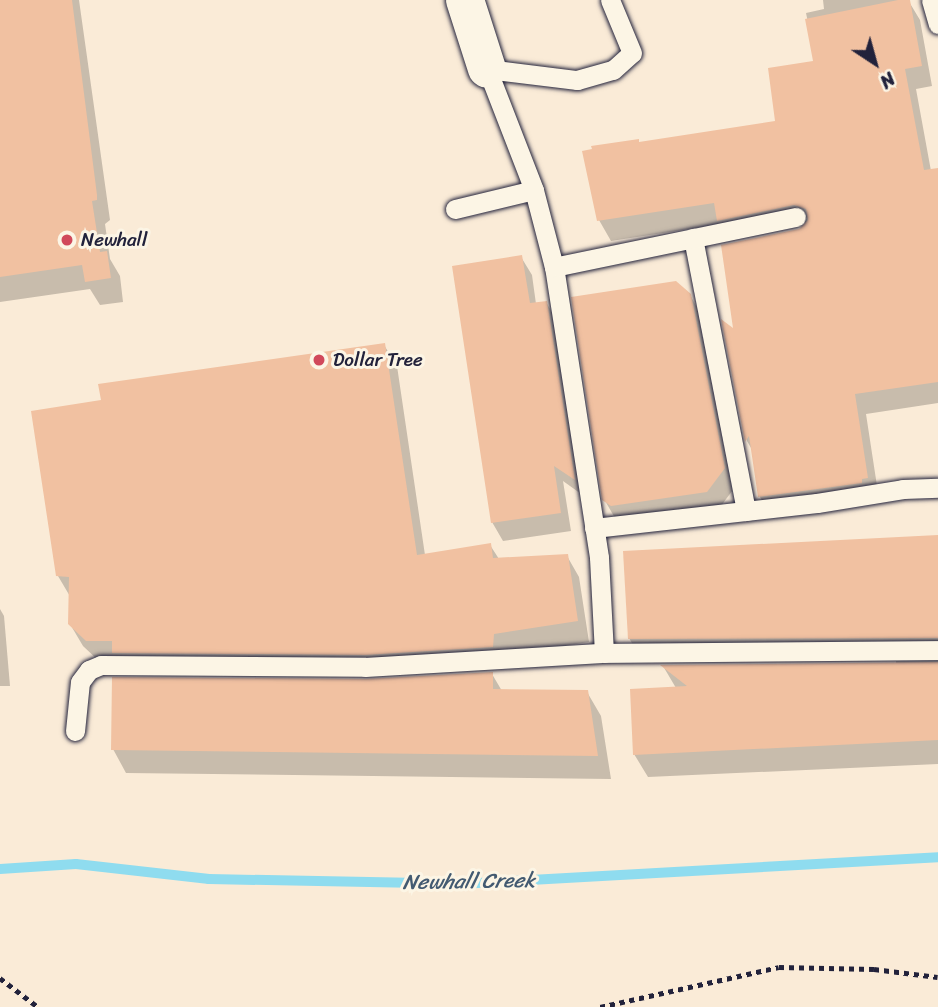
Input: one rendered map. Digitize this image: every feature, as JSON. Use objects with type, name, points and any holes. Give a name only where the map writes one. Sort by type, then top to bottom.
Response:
[{"type":"street","points":[[465,0],[487,69]]},
{"type":"lane","points":[[604,653],[599,557],[554,267],[534,190],[487,69],[577,80],[613,70],[632,52],[610,0]]},
{"type":"lane","points":[[930,0],[938,24]]},
{"type":"lane","points":[[455,209],[534,190]]},
{"type":"lane","points":[[554,267],[796,216]]},
{"type":"lane","points":[[693,238],[746,511]]},
{"type":"lane","points":[[594,528],[746,511],[903,489],[938,488]]},
{"type":"lane","points":[[75,731],[80,682],[89,670],[101,665],[365,667],[604,653],[938,650]]},
{"type":"path","points":[[600,1007],[779,967],[874,969],[938,977]]},
{"type":"path","points":[[0,978],[38,1007]]},
{"type":"building","points":[[0,0],[72,0],[97,195],[97,200],[92,201],[100,252],[107,251],[111,278],[85,282],[82,265],[0,277]]},
{"type":"building","points":[[898,0],[910,0],[922,66],[905,69],[924,170],[938,168],[938,382],[855,394],[868,478],[862,479],[862,483],[758,497],[749,436],[745,442],[721,319],[733,328],[721,245],[799,229],[808,220],[806,209],[794,205],[717,221],[714,203],[597,221],[582,151],[592,149],[591,146],[639,139],[639,142],[775,121],[768,68],[813,61],[805,19]]},
{"type":"building","points":[[522,255],[530,303],[547,301],[575,480],[554,466],[561,513],[491,523],[452,266]]},
{"type":"building","points":[[676,281],[691,294],[725,468],[707,492],[611,506],[602,500],[571,297]]},
{"type":"building","points":[[385,343],[417,555],[491,543],[493,558],[568,554],[578,621],[494,634],[493,647],[365,655],[112,653],[112,641],[86,641],[68,624],[69,577],[56,576],[31,411],[101,400],[98,384]]},
{"type":"building","points":[[938,535],[938,638],[628,639],[623,551]]},
{"type":"building","points":[[938,662],[938,740],[633,755],[630,689],[687,686],[660,665]]},
{"type":"building","points":[[493,672],[493,689],[588,690],[598,756],[111,750],[112,677],[365,679]]},
{"type":"waterway","name":"Newhall Creek","points":[[0,869],[76,864],[209,879],[459,884],[938,857]]},
{"type":"place","name":"Newhall","points":[[67,240]]},
{"type":"place","name":"Dollar Tree","points":[[319,360]]}]
